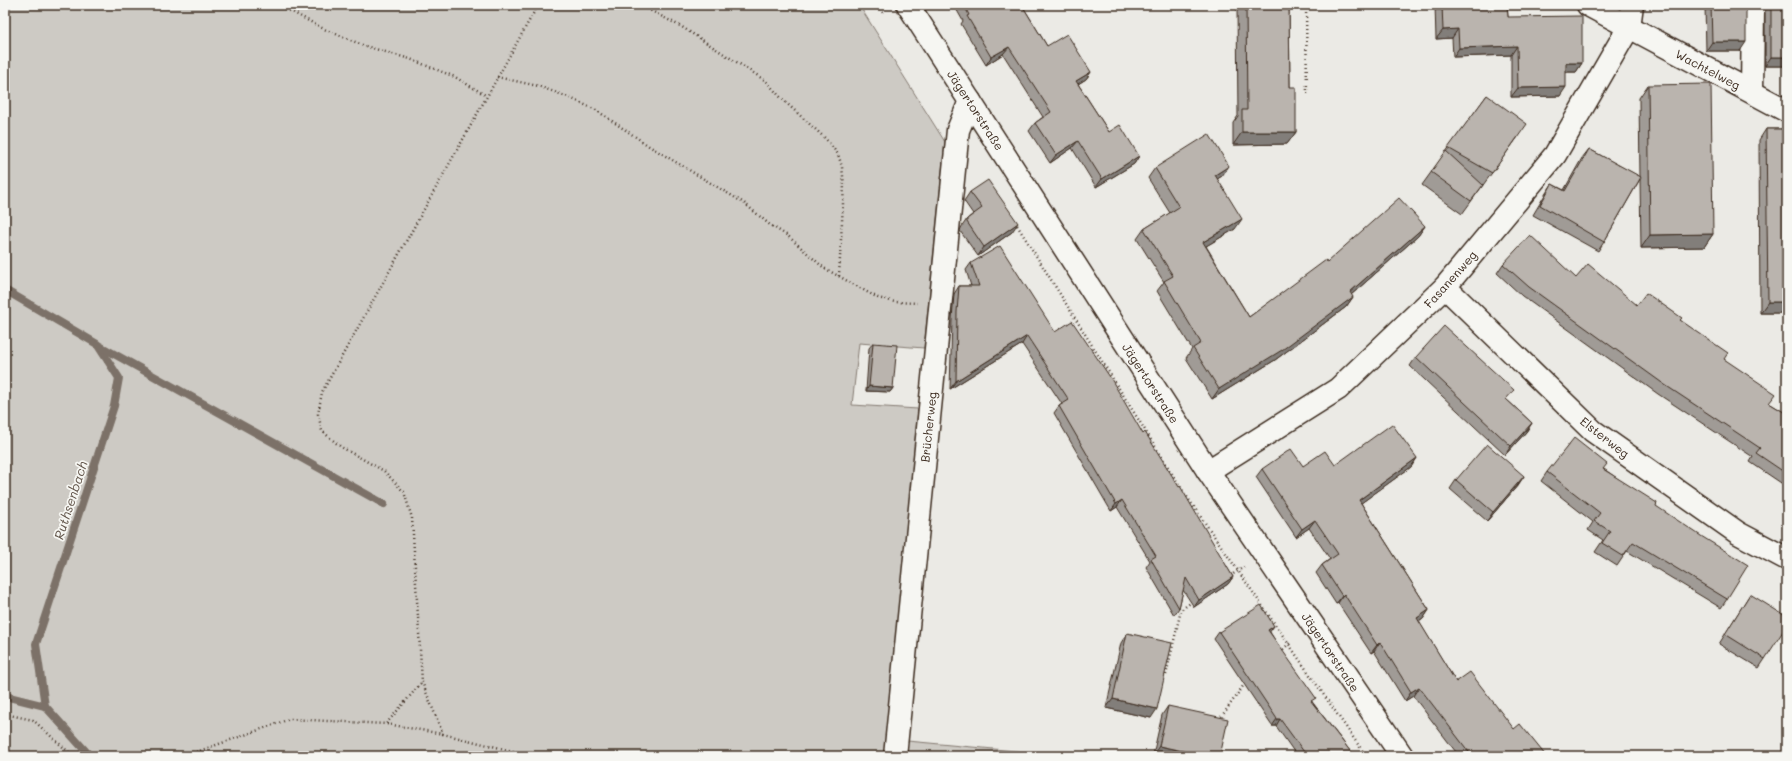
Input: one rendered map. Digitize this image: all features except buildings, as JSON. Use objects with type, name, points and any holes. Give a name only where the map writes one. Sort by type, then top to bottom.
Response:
[{"type":"street","name":"Jägertorstraße","points":[[908,5],[1115,329],[1208,471],[1402,756]]},
{"type":"street","name":"Wachtelweg","points":[[1588,5],[1787,111]]},
{"type":"street","points":[[1629,27],[1632,5]]},
{"type":"street","points":[[1752,92],[1753,10]]},
{"type":"street","name":"Fasanenweg","points":[[1208,471],[1338,389],[1445,287],[1555,155],[1629,27]]},
{"type":"street","name":"Brücherweg","points":[[895,756],[958,130],[970,101]]},
{"type":"street","name":"Elsterweg","points":[[1445,287],[1593,431],[1738,533],[1787,559]]},
{"type":"path","points":[[279,5],[324,29],[358,43],[410,59],[455,77],[487,96]]},
{"type":"path","points":[[443,734],[422,682],[412,518],[404,492],[384,471],[341,447],[322,431],[318,414],[322,392],[538,5]]},
{"type":"path","points":[[640,5],[682,26],[766,81],[783,100],[825,138],[838,154],[842,167],[844,185],[839,276]]},
{"type":"path","points":[[878,5],[886,18]]},
{"type":"path","points":[[1306,5],[1307,97]]},
{"type":"path","points":[[498,77],[538,86],[568,97],[596,110],[649,146],[744,203],[770,225],[788,236],[824,268],[878,298],[895,302],[941,304]]},
{"type":"path","points":[[1012,216],[1183,491],[1366,756]]},
{"type":"path","points":[[1225,579],[1238,570]]},
{"type":"path","points":[[1166,675],[1181,610],[1200,597]]},
{"type":"path","points":[[1278,654],[1289,644]]},
{"type":"path","points":[[1218,720],[1249,679]]},
{"type":"path","points":[[386,724],[422,682]]},
{"type":"path","points":[[5,714],[33,720],[73,756]]},
{"type":"path","points":[[185,756],[290,719],[386,724],[443,734],[533,756]]},
{"type":"shaded area","points":[[5,5],[859,5],[945,142],[924,348],[859,343],[852,405],[918,409],[886,739],[1069,756],[5,756]]},
{"type":"waterway","name":"Ruthsenbach","points":[[5,290],[97,344],[119,378],[114,406],[36,644],[45,706],[90,756]]},
{"type":"waterway","points":[[98,345],[384,504]]},
{"type":"waterway","points":[[5,696],[45,706]]}]
